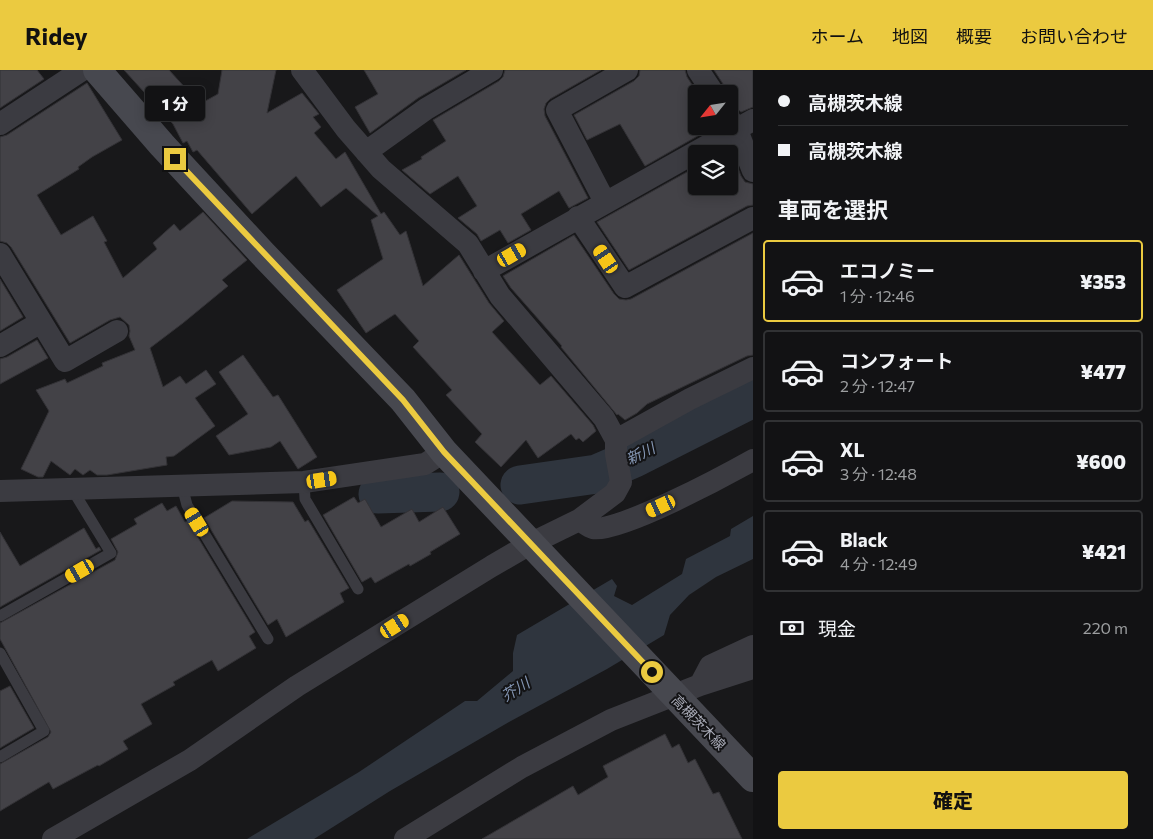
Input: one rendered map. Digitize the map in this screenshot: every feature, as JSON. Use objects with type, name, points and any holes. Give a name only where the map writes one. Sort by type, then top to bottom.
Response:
[{"type":"main road","name":"高槻茨木線","points":[[97,70],[169,153],[403,400],[444,452],[753,778]]},
{"type":"street","points":[[0,124],[82,70]]},
{"type":"street","points":[[53,839],[190,760],[298,686],[538,552],[615,493],[621,482],[616,454],[616,440],[604,418],[500,296],[468,244],[381,169],[346,129],[302,70]]},
{"type":"street","points":[[366,152],[426,109],[492,70]]},
{"type":"street","points":[[605,202],[556,110],[627,70]]},
{"type":"street","points":[[698,70],[708,85]]},
{"type":"street","points":[[484,271],[739,122],[753,172]]},
{"type":"street","points":[[578,217],[625,288],[753,218]]},
{"type":"street","points":[[0,254],[65,361],[117,331]]},
{"type":"street","points":[[0,346],[41,322]]},
{"type":"street","points":[[616,440],[690,399],[753,368]]},
{"type":"street","points":[[0,491],[304,482],[425,464],[444,452]]},
{"type":"street","points":[[579,520],[594,528],[626,522],[715,481],[753,460]]},
{"type":"street","points":[[700,685],[710,666],[753,646]]},
{"type":"street","points":[[405,839],[522,767],[669,691],[700,685],[753,668]]},
{"type":"lane","points":[[304,482],[304,499],[358,589]]},
{"type":"lane","points":[[182,486],[187,505],[268,639]]},
{"type":"lane","points":[[0,616],[111,553],[72,489]]},
{"type":"lane","points":[[0,653],[44,731],[0,757]]},
{"type":"water","name":"芥川","points":[[753,516],[753,559],[716,577],[689,595],[670,615],[664,635],[390,791],[314,839],[247,839],[359,772],[465,701],[477,701],[513,671],[513,653],[517,635],[612,579],[617,586],[614,596],[632,605],[682,574],[686,559],[730,536],[731,529]]},
{"type":"building","points":[[0,70],[37,70],[44,79],[0,108]]},
{"type":"building","points":[[124,70],[169,70],[200,104],[218,94],[222,70],[276,70],[267,113],[302,93],[319,114],[313,117],[321,127],[314,133],[336,159],[345,152],[381,214],[384,212],[400,235],[406,231],[423,286],[459,255],[489,303],[504,321],[492,332],[540,385],[551,376],[596,431],[583,442],[579,438],[576,440],[571,434],[538,458],[526,440],[501,467],[475,442],[482,434],[446,395],[452,390],[413,347],[419,341],[395,314],[366,333],[337,290],[383,259],[371,220],[378,216],[346,188],[321,207],[296,176],[252,214],[197,150],[193,152],[187,141],[183,143],[173,124]]},
{"type":"building","points":[[364,70],[466,70],[418,98],[370,133],[355,107],[378,94]]},
{"type":"building","points":[[505,70],[601,70],[550,99],[544,109],[545,116],[588,198],[569,208],[559,191],[521,214],[531,230],[508,243],[500,230],[481,241],[477,234],[458,218],[477,206],[458,176],[430,194],[402,170],[422,159],[421,157],[446,141],[433,120],[499,81],[503,77]]},
{"type":"building","points":[[640,70],[685,70],[692,85],[688,85],[688,135],[699,135],[645,166],[620,124],[587,140],[574,115],[634,81],[639,76]]},
{"type":"building","points":[[714,70],[753,70],[753,107],[741,112],[738,110],[738,85],[724,85]]},
{"type":"building","points":[[87,83],[122,140],[92,157],[78,167],[79,169],[37,195],[61,235],[93,216],[107,241],[104,242],[123,278],[157,249],[153,243],[174,224],[180,231],[203,212],[247,260],[222,280],[228,286],[150,348],[163,387],[180,376],[186,384],[206,370],[216,384],[195,398],[215,426],[174,456],[166,457],[167,465],[107,475],[97,475],[90,470],[83,475],[75,469],[70,475],[51,461],[43,477],[38,477],[21,469],[49,411],[36,390],[65,379],[67,383],[103,366],[102,363],[135,350],[129,336],[129,325],[120,317],[110,320],[70,343],[11,247],[7,243],[0,241],[0,137],[7,135]]},
{"type":"building","points":[[738,168],[745,182],[753,184],[753,205],[747,206],[629,270],[597,222],[688,171],[688,195],[738,195]]},
{"type":"building","points":[[753,233],[753,355],[747,356],[647,404],[625,420],[617,415],[503,276],[574,235],[614,294],[619,299],[626,300]]},
{"type":"building","points":[[0,279],[23,317],[0,331]]},
{"type":"building","points":[[37,340],[48,358],[0,384],[0,359]]},
{"type":"building","points":[[243,355],[273,397],[278,395],[317,457],[298,469],[280,441],[271,447],[229,455],[216,436],[248,414],[219,372]]},
{"type":"building","points":[[354,497],[358,503],[365,499],[381,527],[412,509],[419,522],[443,507],[460,534],[410,566],[409,564],[375,583],[371,577],[362,582],[323,515]]},
{"type":"building","points":[[232,501],[293,502],[305,522],[308,520],[310,523],[349,588],[340,593],[344,602],[286,637],[277,619],[268,625],[204,518]]},
{"type":"building","points":[[162,503],[167,511],[176,506],[185,522],[188,521],[255,632],[249,636],[256,648],[218,671],[212,660],[173,682],[175,685],[141,704],[152,724],[123,741],[128,749],[53,789],[49,782],[0,811],[0,764],[48,737],[51,732],[0,639],[0,623],[115,560],[118,552],[111,539],[137,524],[134,519]]},
{"type":"building","points":[[84,528],[96,549],[99,547],[101,550],[0,607],[0,532],[20,566]]},
{"type":"building","points":[[10,686],[34,728],[0,748],[0,691]]},
{"type":"building","points":[[665,734],[672,748],[679,744],[688,763],[695,759],[713,794],[719,792],[742,839],[482,839],[573,786],[578,795],[608,777],[603,766]]},
{"type":"waterway","name":"新川","points":[[520,485],[597,474],[634,458],[753,398]]},
{"type":"waterway","name":"新川","points":[[378,494],[440,492]]},
{"type":"route","points":[[175,159],[403,400],[444,452],[652,672]]}]
